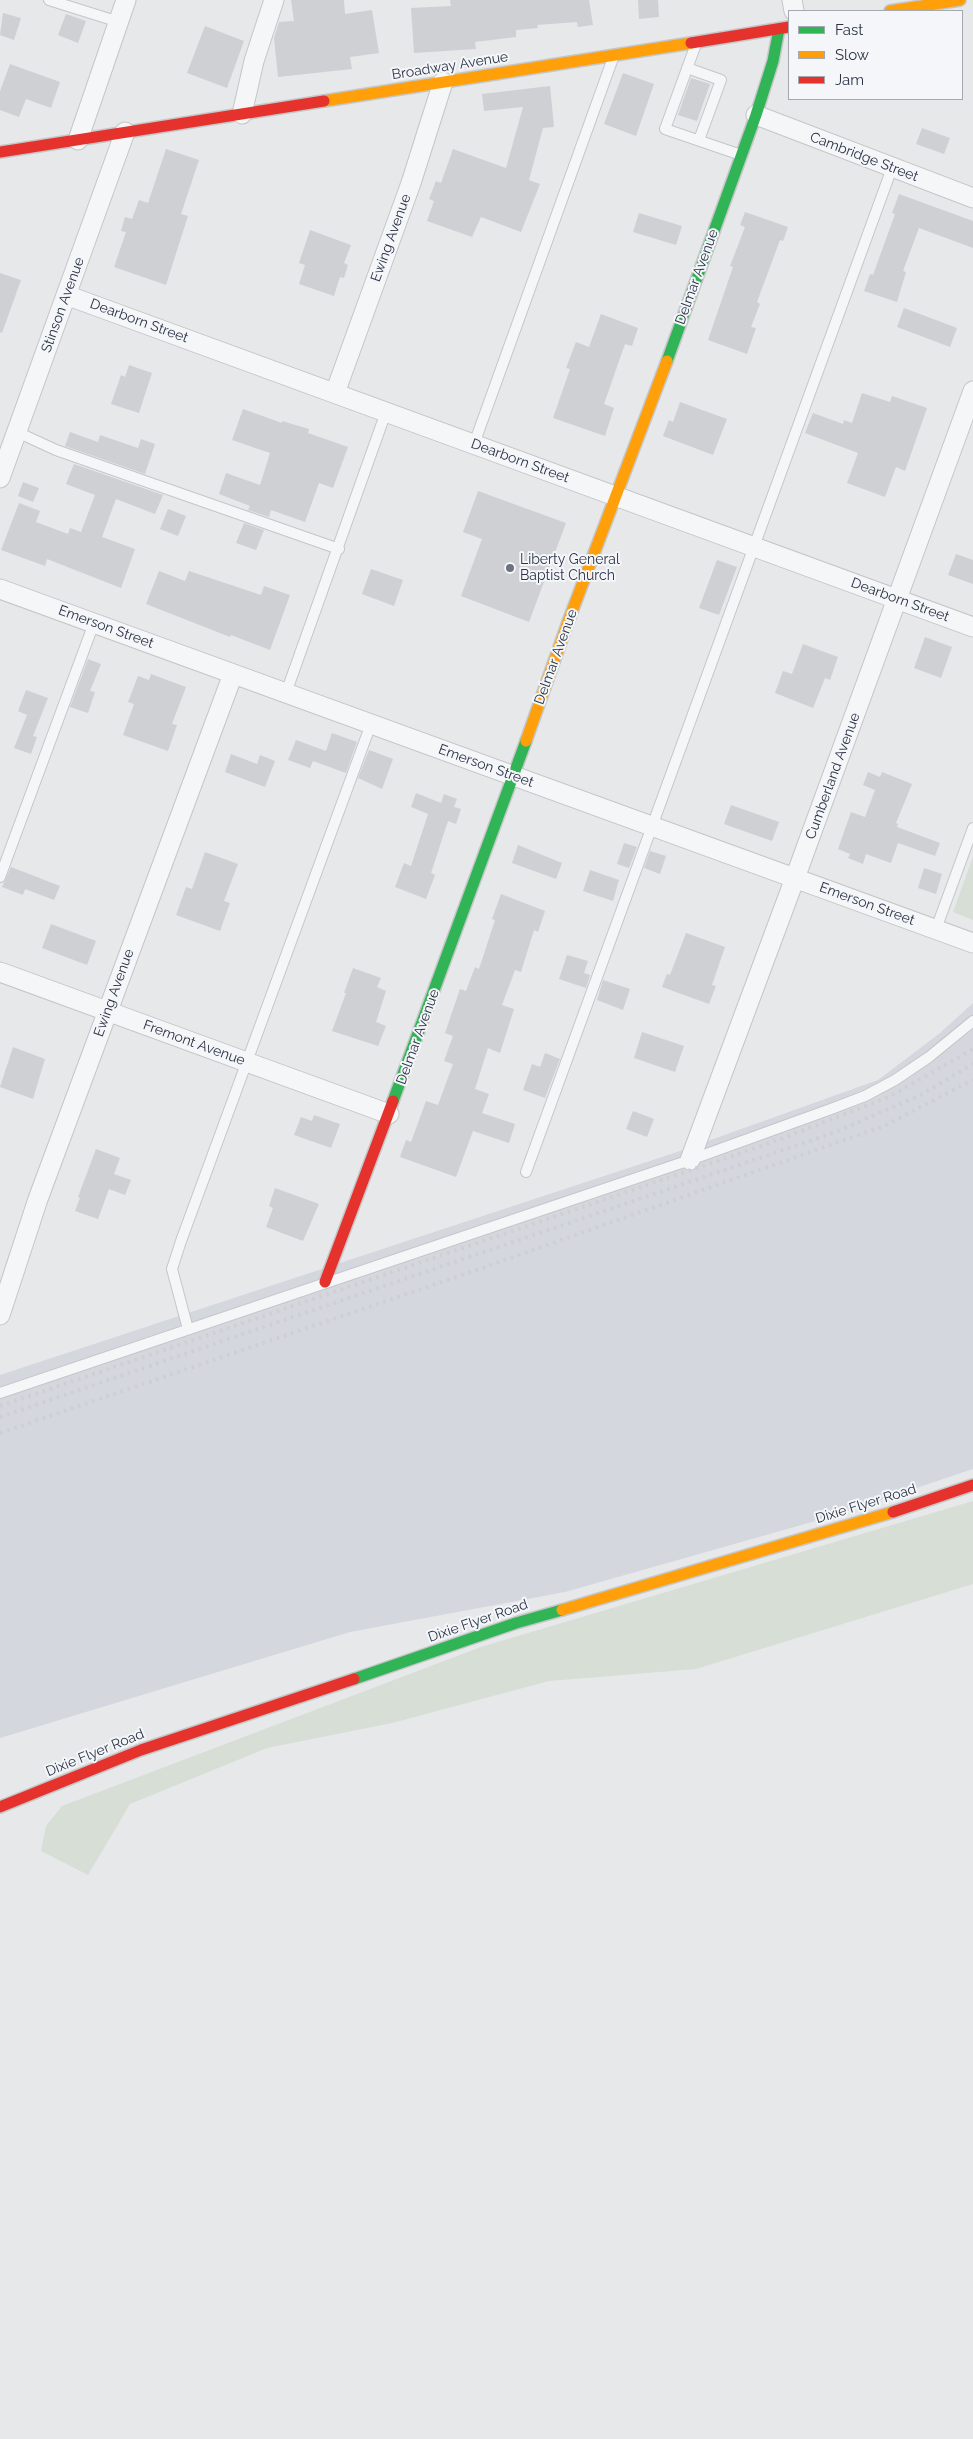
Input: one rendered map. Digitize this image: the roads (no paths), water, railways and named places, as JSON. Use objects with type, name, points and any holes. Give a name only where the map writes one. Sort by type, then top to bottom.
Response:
[{"type":"street","points":[[0,152],[78,140],[126,0]]},
{"type":"street","points":[[242,114],[254,61],[274,0]]},
{"type":"street","points":[[896,10],[960,0]]},
{"type":"street","name":"Broadway Avenue","points":[[78,140],[784,28]]},
{"type":"street","name":"Delmar Avenue","points":[[325,1282],[514,776],[561,640],[756,115],[784,28]]},
{"type":"street","name":"Ewing Avenue","points":[[335,393],[411,183],[443,82]]},
{"type":"street","name":"Cambridge Street","points":[[756,115],[973,198]]},
{"type":"street","name":"Stinson Avenue","points":[[0,478],[125,132]]},
{"type":"street","name":"Dearborn Street","points":[[66,295],[973,627]]},
{"type":"street","name":"Cumberland Avenue","points":[[690,1160],[796,878],[973,392]]},
{"type":"street","name":"Emerson Street","points":[[0,589],[973,943]]},
{"type":"street","name":"Ewing Avenue","points":[[0,1315],[38,1200],[232,674]]},
{"type":"street","name":"Fremont Avenue","points":[[0,972],[389,1114]]},
{"type":"street","name":"Dixie Flyer Road","points":[[0,1806],[141,1750],[516,1624],[913,1506],[973,1485]]},
{"type":"lane","points":[[49,0],[119,22]]},
{"type":"lane","points":[[696,43],[665,129],[741,155]]},
{"type":"lane","points":[[474,444],[614,55]]},
{"type":"lane","points":[[687,68],[721,80],[699,140]]},
{"type":"lane","points":[[526,1172],[752,546],[892,168]]},
{"type":"lane","points":[[286,693],[339,549],[386,412]]},
{"type":"lane","points":[[17,432],[65,454],[339,549]]},
{"type":"lane","points":[[0,877],[94,623]]},
{"type":"lane","points":[[188,1329],[172,1269],[371,724]]},
{"type":"lane","points":[[936,930],[973,828]]},
{"type":"lane","points":[[0,1393],[690,1160],[865,1096],[895,1080],[929,1057],[973,1021]]},
{"type":"railway","points":[[0,1406],[770,1143],[889,1097],[973,1049]]},
{"type":"railway","points":[[0,1417],[833,1133],[919,1096],[973,1064]]},
{"type":"railway","points":[[0,1433],[468,1273],[884,1126],[973,1080]]},
{"type":"place","name":"Liberty General Baptist Church","points":[[510,568]]}]
